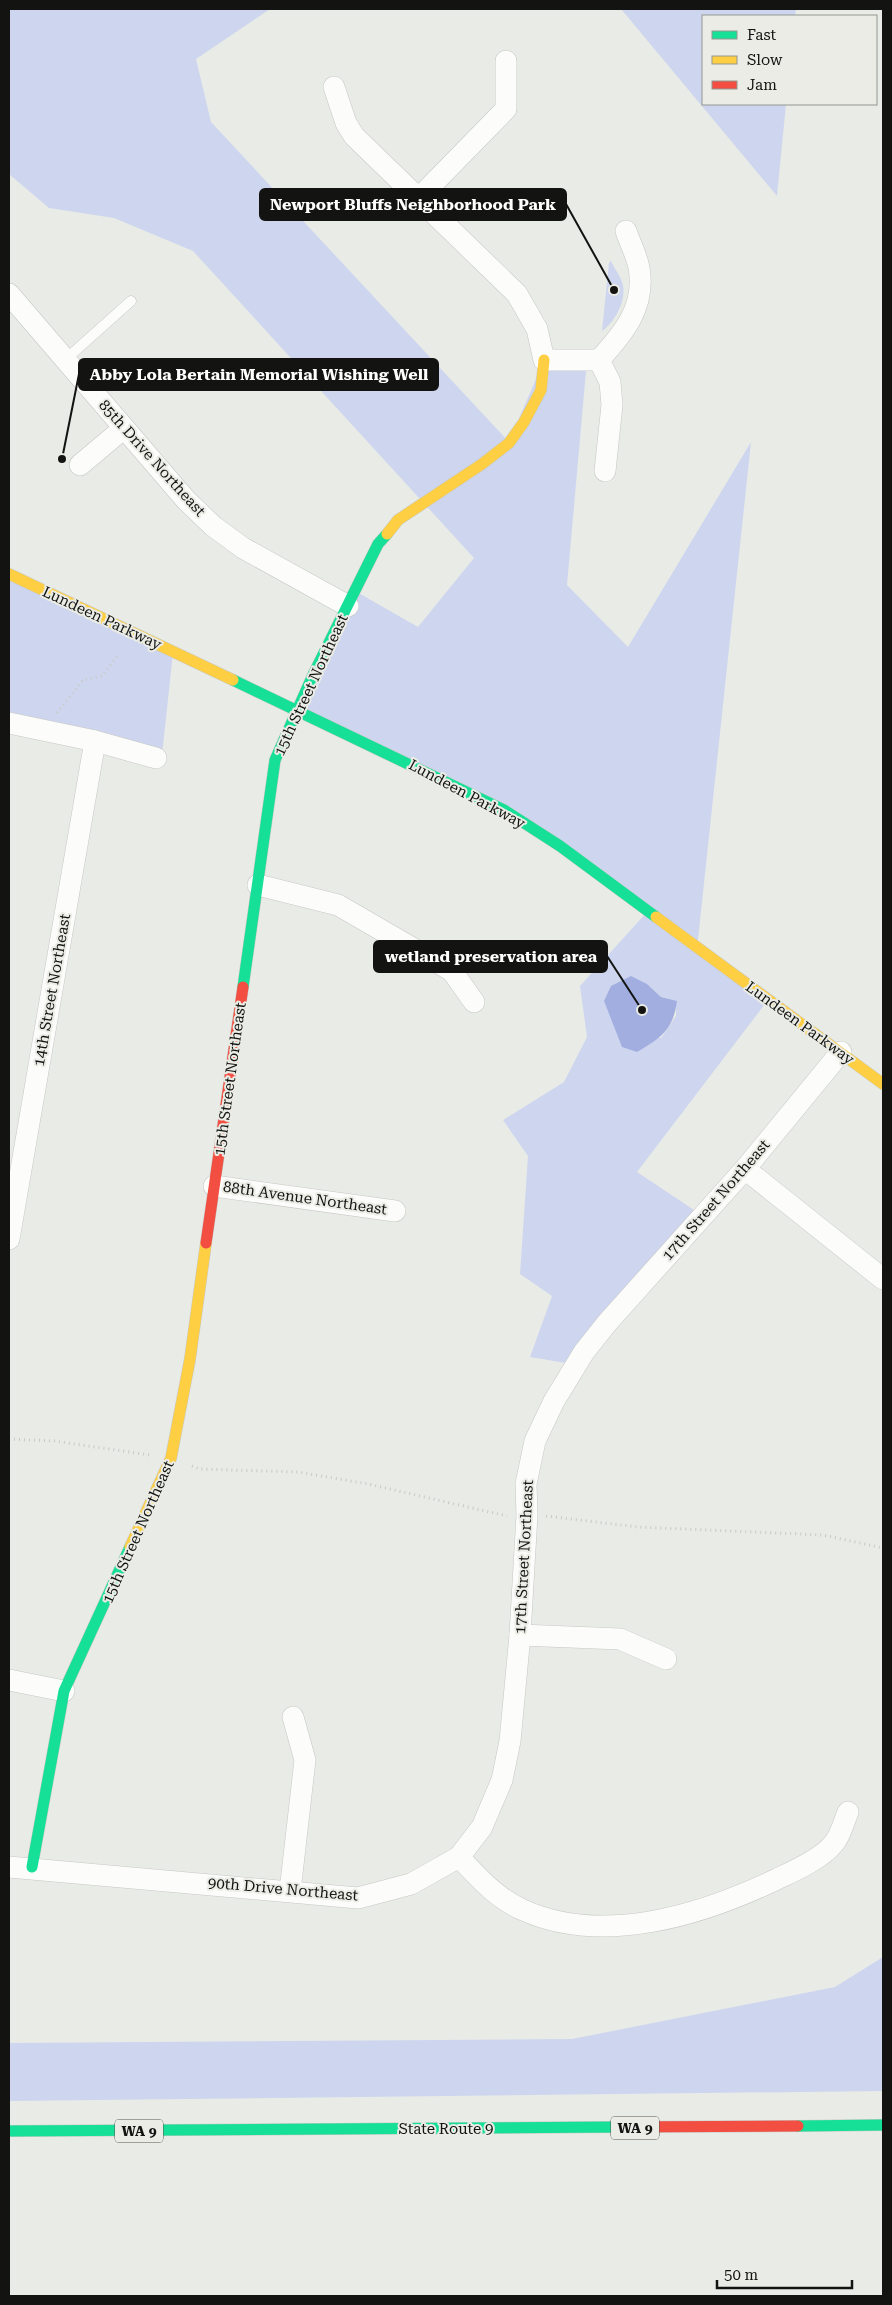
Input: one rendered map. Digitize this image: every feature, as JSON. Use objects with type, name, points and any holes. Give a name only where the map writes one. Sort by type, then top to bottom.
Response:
[{"type":"main road","name":"15th Street Northeast","points":[[32,1867],[64,1691],[172,1458],[190,1359],[275,760],[297,710],[378,544],[398,520],[482,464],[509,443],[524,422],[541,390],[544,360]]},
{"type":"main road","name":"Lundeen Parkway","points":[[9,574],[504,810],[560,846],[883,1084]]},
{"type":"main road","name":"State Route 9","points":[[9,2131],[883,2125]]},
{"type":"street","points":[[419,198],[506,109],[506,61]]},
{"type":"street","points":[[334,87],[346,123],[354,136],[517,294],[537,328],[544,360],[599,360],[626,331],[638,302],[639,268],[626,231]]},
{"type":"street","name":"85th Drive Northeast","points":[[9,294],[186,500],[213,526],[243,548],[348,606]]},
{"type":"street","points":[[599,360],[610,382],[612,405],[605,472]]},
{"type":"street","points":[[80,465],[124,428]]},
{"type":"street","points":[[9,723],[95,741],[156,758]]},
{"type":"street","name":"14th Street Northeast","points":[[9,1239],[95,741]]},
{"type":"street","points":[[258,885],[338,905],[452,971],[474,1002]]},
{"type":"street","name":"17th Street Northeast","points":[[459,1857],[482,1827],[502,1780],[510,1741],[520,1635],[527,1515],[526,1484],[535,1441],[554,1401],[584,1352],[607,1323],[745,1169],[841,1052]]},
{"type":"street","points":[[745,1169],[883,1279]]},
{"type":"street","name":"88th Avenue Northeast","points":[[214,1186],[396,1211]]},
{"type":"street","points":[[520,1635],[620,1639],[666,1659]]},
{"type":"street","points":[[9,1680],[64,1691]]},
{"type":"street","points":[[290,1891],[305,1760],[293,1717]]},
{"type":"street","points":[[459,1857],[493,1893],[523,1910],[558,1920],[609,1927],[701,1912],[804,1866],[834,1843],[848,1812]]},
{"type":"street","name":"90th Drive Northeast","points":[[9,1866],[358,1898],[411,1884],[459,1857]]},
{"type":"lane","points":[[66,359],[132,300]]},
{"type":"path","points":[[46,731],[62,704],[82,680],[102,676],[117,656]]},
{"type":"path","points":[[9,1440],[54,1441],[172,1458],[199,1469],[298,1472],[368,1484],[502,1516],[556,1516],[638,1527],[823,1535],[883,1548]]},
{"type":"shaded area","points":[[9,9],[270,9],[196,59],[211,122],[509,442],[544,360],[587,360],[567,585],[628,647],[751,442],[697,949],[768,1000],[637,1172],[706,1218],[572,1364],[530,1357],[552,1296],[520,1274],[528,1156],[503,1120],[564,1082],[587,1037],[580,986],[647,912],[560,846],[297,710],[355,591],[418,627],[474,558],[193,251],[114,218],[49,208],[9,174]],"holes":[[[647,984],[661,997],[676,1001],[676,1016],[661,1038],[614,1023],[604,1001]]]},
{"type":"shaded area","points":[[621,9],[796,9],[795,15],[702,15],[702,105],[786,105],[777,196]]},
{"type":"shaded area","points":[[611,261],[621,279],[623,296],[616,316],[602,331],[609,263]]},
{"type":"shaded area","points":[[9,574],[173,653],[161,764],[9,723]]},
{"type":"shaded area","points":[[883,1957],[883,2091],[9,2101],[9,2043],[572,2039],[835,1987]]},
{"type":"water","points":[[631,976],[647,984],[661,997],[677,1001],[669,1026],[653,1042],[637,1052],[622,1047],[604,1001],[611,986]]},
{"type":"traffic: fast","points":[[243,987],[275,760],[313,675],[378,544],[387,534]]},
{"type":"traffic: fast","points":[[233,680],[504,810],[560,846],[656,917]]},
{"type":"traffic: fast","points":[[32,1867],[64,1691],[130,1547]]},
{"type":"traffic: fast","points":[[798,2126],[883,2125]]},
{"type":"traffic: fast","points":[[9,2131],[619,2127]]},
{"type":"traffic: slow","points":[[387,534],[398,520],[482,464],[509,443],[524,422],[541,390],[544,360]]},
{"type":"traffic: slow","points":[[9,574],[233,680]]},
{"type":"traffic: slow","points":[[656,917],[883,1084]]},
{"type":"traffic: slow","points":[[130,1547],[171,1458],[190,1359],[206,1243]]},
{"type":"traffic: jam","points":[[206,1243],[243,987]]},
{"type":"traffic: jam","points":[[619,2127],[798,2126]]},
{"type":"place","name":"Newport Bluffs Neighborhood Park","points":[[614,290]]},
{"type":"place","name":"Abby Lola Bertain Memorial Wishing Well","points":[[62,459]]},
{"type":"place","name":"wetland preservation area","points":[[642,1010]]}]
